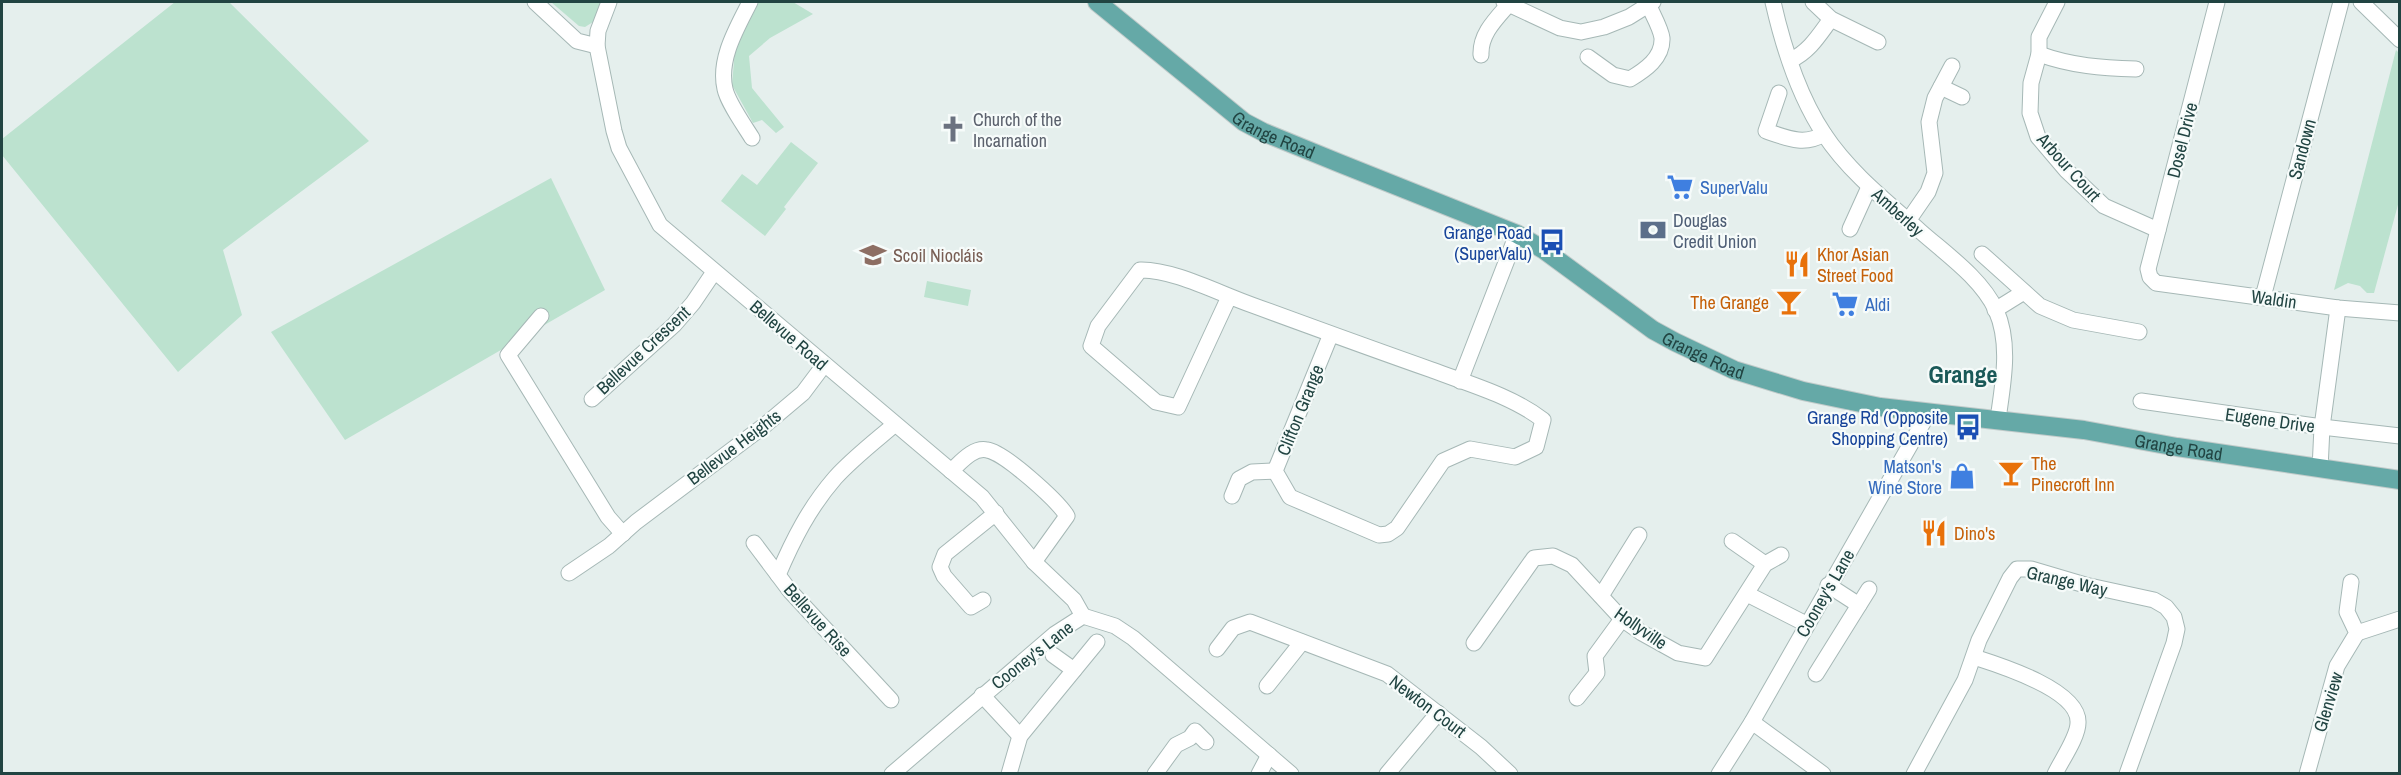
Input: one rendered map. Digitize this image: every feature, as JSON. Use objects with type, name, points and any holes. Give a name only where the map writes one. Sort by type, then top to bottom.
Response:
[{"type":"main road","name":"Grange Road","points":[[1096,2],[1244,122],[1263,132],[1516,234],[1544,250],[1653,330],[1734,370],[1806,392],[1880,407],[2084,430],[2176,447],[2400,480]]},
{"type":"street","points":[[536,2],[578,41],[597,46]]},
{"type":"street","name":"Bellevue Road","points":[[609,2],[598,31],[597,46],[614,131],[619,148],[660,225],[951,471],[996,513],[1034,562],[1074,600],[1083,616]]},
{"type":"street","points":[[750,2],[730,43],[724,71],[725,90],[752,138]]},
{"type":"street","name":"Amberley","points":[[1773,2],[1780,31],[1804,98],[1824,134],[1869,187],[1974,280],[1995,310],[2004,342],[2004,372],[1998,419]]},
{"type":"street","points":[[1813,2],[1831,19],[1878,42]]},
{"type":"street","name":"Arbour Court","points":[[2057,2],[2039,37],[2039,54],[2031,83],[2030,113],[2038,137],[2066,170],[2104,206],[2158,230]]},
{"type":"street","name":"Dosel Drive","points":[[2150,277],[2148,269],[2217,2]]},
{"type":"street","name":"Sandown","points":[[2263,297],[2341,2]]},
{"type":"street","points":[[2361,2],[2400,40]]},
{"type":"street","points":[[1481,55],[1480,46],[1485,34],[1506,3],[1560,28],[1581,32],[1604,27],[1651,4],[1662,38],[1658,54],[1646,70],[1630,79],[1613,75],[1588,57]]},
{"type":"street","points":[[1791,60],[1802,54],[1812,44],[1831,19]]},
{"type":"street","points":[[2039,54],[2061,62],[2090,68],[2136,69]]},
{"type":"street","points":[[1908,221],[1928,192],[1935,173],[1929,122],[1935,98],[1952,66]]},
{"type":"street","points":[[1941,87],[1962,97]]},
{"type":"street","points":[[1779,93],[1766,131],[1792,140],[1813,140],[1824,134]]},
{"type":"street","points":[[1850,229],[1869,187]]},
{"type":"street","points":[[1460,381],[1516,234]]},
{"type":"street","points":[[1982,254],[2040,306],[2073,320],[2139,332]]},
{"type":"street","name":"Clifton Grange","points":[[1229,297],[1179,407],[1156,402],[1091,346],[1098,326],[1140,270],[1156,269],[1229,297],[1331,333],[1460,381],[1528,408],[1544,420],[1536,447],[1515,457],[1470,449],[1443,461],[1396,528],[1388,534],[1379,535],[1290,497],[1275,471],[1331,333]]},
{"type":"street","name":"Bellevue Crescent","points":[[592,399],[674,325],[693,303],[714,272]]},
{"type":"street","name":"Waldin","points":[[2150,277],[2156,283],[2338,308],[2400,313]]},
{"type":"street","points":[[1995,310],[2024,292]]},
{"type":"street","points":[[2320,468],[2322,428],[2338,308]]},
{"type":"street","points":[[541,316],[508,355],[608,517],[622,534]]},
{"type":"street","name":"Bellevue Heights","points":[[569,573],[609,546],[636,522],[765,425],[803,393],[825,365]]},
{"type":"street","name":"Eugene Drive","points":[[2140,401],[2322,428],[2400,436]]},
{"type":"street","name":"Cooney's Lane","points":[[1719,774],[1752,722],[1828,585],[1929,412]]},
{"type":"street","name":"Bellevue Rise","points":[[891,700],[790,591],[778,575],[801,524],[817,501],[836,477],[894,425]]},
{"type":"street","points":[[951,471],[971,453],[986,449],[1003,456],[1060,505],[1067,516],[1034,562]]},
{"type":"street","points":[[1232,496],[1239,479],[1252,472],[1275,471]]},
{"type":"street","points":[[983,600],[971,607],[944,576],[940,567],[945,554],[996,513]]},
{"type":"street","points":[[1601,596],[1640,535]]},
{"type":"street","points":[[1732,541],[1765,564]]},
{"type":"street","points":[[754,543],[778,575]]},
{"type":"street","name":"Hollyville","points":[[1474,643],[1534,558],[1553,556],[1572,565],[1622,619],[1678,653],[1705,658],[1765,564],[1781,555]]},
{"type":"street","name":"Grange Way","points":[[1914,774],[1958,694],[1979,640],[2010,578],[2017,569],[2031,568],[2085,585],[2154,600],[2166,607],[2174,617],[2177,629],[2174,643],[2127,774]]},
{"type":"street","points":[[2351,582],[2347,612],[2358,633],[2400,619]]},
{"type":"street","points":[[1828,585],[1859,605]]},
{"type":"street","points":[[1816,674],[1869,589]]},
{"type":"street","points":[[1747,594],[1806,624]]},
{"type":"street","name":"Cooney's Lane","points":[[892,774],[1055,634],[1083,616],[1115,626],[1133,638],[1291,774]]},
{"type":"street","points":[[1577,698],[1597,673],[1595,657],[1622,619]]},
{"type":"street","name":"Newton Court","points":[[1217,649],[1233,628],[1250,622],[1387,674],[1481,747],[1510,774]]},
{"type":"street","name":"Glenview","points":[[2307,774],[2337,666],[2358,633]]},
{"type":"street","points":[[1010,774],[1020,736],[1097,642]]},
{"type":"street","points":[[1267,686],[1302,642]]},
{"type":"street","points":[[1053,655],[1074,670]]},
{"type":"street","points":[[1974,657],[2034,678],[2074,709],[2079,720],[2078,729],[2055,774]]},
{"type":"street","points":[[982,695],[1020,736]]},
{"type":"street","points":[[1387,774],[1437,713]]},
{"type":"street","points":[[1752,722],[1824,774]]},
{"type":"street","points":[[1155,774],[1176,745],[1190,738],[1196,731],[1206,742]]},
{"type":"street","points":[[1259,774],[1269,755]]},
{"type":"green space","points":[[175,2],[229,2],[369,141],[223,250],[242,315],[178,372],[2,155],[2,139]]},
{"type":"green space","points":[[551,2],[602,2],[593,22],[585,27],[579,26]]},
{"type":"green space","points":[[759,2],[793,2],[813,14],[770,38],[749,56],[752,88],[784,127],[776,133],[762,120],[753,123],[732,85],[735,49]]},
{"type":"green space","points":[[2396,50],[2400,54],[2399,201],[2374,293],[2367,293],[2360,286],[2348,283],[2334,290]]},
{"type":"green space","points":[[791,142],[818,163],[765,236],[721,201],[742,174],[757,185]]},
{"type":"green space","points":[[551,178],[605,290],[345,440],[271,332]]},
{"type":"green space","points":[[927,281],[971,290],[968,306],[924,297]]},
{"type":"place","name":"Church of the Incarnation","points":[[953,129]]},
{"type":"place","name":"SuperValu","points":[[1680,187]]},
{"type":"place","name":"Douglas Credit Union","points":[[1653,230]]},
{"type":"place","name":"Grange Road (SuperValu)","points":[[1552,242]]},
{"type":"place","name":"Scoil Niocláis","points":[[873,255]]},
{"type":"place","name":"Khor Asian Street Food","points":[[1797,264]]},
{"type":"place","name":"The Grange","points":[[1789,302]]},
{"type":"place","name":"Aldi","points":[[1845,304]]},
{"type":"place","name":"Grange Rd (Opposite Shopping Centre)","points":[[1968,427]]},
{"type":"place","name":"The Pinecroft Inn","points":[[2011,473]]},
{"type":"place","name":"Matson's Wine Store","points":[[1962,476]]},
{"type":"place","name":"Dino's","points":[[1934,533]]},
{"type":"district","name":"Grange","points":[[1963,374]]}]
